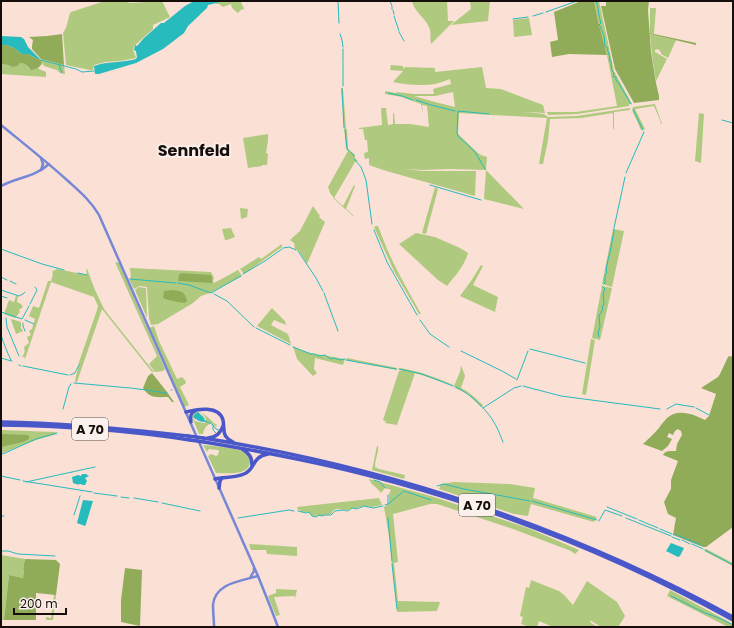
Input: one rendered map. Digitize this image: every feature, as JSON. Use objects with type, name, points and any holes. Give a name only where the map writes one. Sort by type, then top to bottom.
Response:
[{"type":"highway","points":[[186,412],[210,409],[216,411],[222,417],[224,434],[227,438],[240,446],[250,455],[252,460],[251,467]]},
{"type":"highway","points":[[191,422],[191,413],[196,410]]},
{"type":"highway","name":"A 70","points":[[1,423],[44,423],[99,427],[189,438],[293,454],[366,473],[470,502],[527,522],[663,581],[733,617]]},
{"type":"highway","points":[[203,440],[218,435],[221,432],[223,425]]},
{"type":"highway","name":"A 70","points":[[240,446],[366,473]]},
{"type":"highway","points":[[215,479],[244,474],[262,455],[273,454]]},
{"type":"highway","points":[[219,488],[222,478]]},
{"type":"highway","name":"A 70","points":[[586,548],[675,590],[733,620]]},
{"type":"main road","points":[[1,125],[49,164],[82,194],[95,209],[191,422],[258,576],[278,627]]},
{"type":"main road","points":[[40,171],[43,164],[41,158]]},
{"type":"main road","points":[[1,186],[40,171],[49,164]]},
{"type":"main road","points":[[250,579],[254,572],[253,566]]},
{"type":"main road","points":[[214,627],[213,604],[217,593],[228,585],[258,576]]},
{"type":"green space","points":[[105,1],[123,1],[130,3],[162,1],[170,17],[153,25],[153,29],[134,46],[133,50],[136,58],[94,65],[93,70],[66,65],[63,33],[70,13]]},
{"type":"green space","points":[[225,1],[242,1],[241,2],[244,9],[238,13],[232,8],[231,4],[223,7],[215,3]]},
{"type":"green space","points":[[447,1],[448,21],[454,21],[431,44],[429,26],[416,10],[412,2]]},
{"type":"green space","points":[[470,1],[490,1],[488,21],[451,25],[471,9]]},
{"type":"green space","points":[[581,1],[594,1],[607,55],[569,54],[552,57],[550,42],[558,40],[554,12]]},
{"type":"green space","points":[[594,1],[599,1],[614,71],[632,104],[629,104],[629,106],[577,114],[548,115],[547,112],[576,112],[617,106]]},
{"type":"green space","points":[[606,1],[649,1],[648,10],[651,52],[659,100],[634,103],[615,69],[601,6],[606,6]]},
{"type":"green space","points":[[650,8],[656,8],[654,34],[650,33]]},
{"type":"green space","points":[[529,18],[532,35],[514,37],[513,20]]},
{"type":"green space","points":[[62,34],[64,65],[41,59],[32,49],[33,40],[29,37]]},
{"type":"green space","points":[[650,34],[676,40],[668,58],[661,54],[658,49],[655,50],[655,52],[667,59],[656,81],[652,55]]},
{"type":"green space","points":[[650,34],[696,43],[696,45]]},
{"type":"green space","points":[[1,45],[7,45],[14,48],[22,54],[28,54],[41,60],[42,63],[38,68],[31,70],[25,64],[20,63],[17,66],[12,67],[1,64]]},
{"type":"green space","points":[[41,59],[64,65],[65,74],[44,66]]},
{"type":"green space","points":[[20,63],[25,64],[29,69],[37,68],[46,72],[46,77],[1,74],[1,64],[12,67]]},
{"type":"green space","points":[[391,65],[403,66],[403,69],[405,67],[435,68],[435,72],[482,67],[486,88],[501,89],[543,105],[545,113],[524,112],[544,114],[548,117],[577,116],[630,108],[630,110],[614,112],[614,129],[613,113],[581,118],[550,119],[548,140],[543,164],[539,164],[547,118],[459,113],[458,134],[478,153],[487,157],[486,170],[405,169],[423,171],[476,171],[475,196],[369,165],[369,158],[365,159],[364,153],[368,152],[367,140],[365,140],[363,129],[359,128],[382,125],[381,108],[386,108],[388,125],[393,124],[394,113],[395,124],[410,124],[429,127],[427,106],[422,105],[423,115],[421,104],[402,97],[385,94],[385,91],[396,93],[434,94],[433,89],[451,84],[450,79],[437,84],[425,85],[393,82],[403,71],[390,70]],"holes":[[[453,92],[455,107],[435,102],[414,96],[435,96]]]},
{"type":"green space","points":[[341,88],[343,88],[348,149],[355,155],[355,158],[358,161],[355,162],[334,198],[343,206],[354,185],[355,186],[346,209],[354,216],[334,199],[328,187],[348,151],[346,149]]},
{"type":"green space","points":[[655,104],[662,124],[654,106],[635,109],[645,129],[641,130],[632,110],[633,107]]},
{"type":"green space","points":[[699,113],[704,114],[701,163],[695,161]]},
{"type":"green space","points":[[268,134],[266,153],[268,154],[267,165],[248,168],[243,138]]},
{"type":"green space","points":[[486,170],[524,209],[484,199]]},
{"type":"green space","points":[[435,187],[438,189],[426,234],[422,233]]},
{"type":"green space","points":[[313,206],[320,216],[319,217],[325,222],[307,264],[299,251],[295,249],[294,243],[290,240],[300,231]]},
{"type":"green space","points":[[240,208],[248,209],[247,217],[241,219]]},
{"type":"green space","points":[[378,226],[397,270],[421,314],[419,314],[394,271],[374,227]]},
{"type":"green space","points":[[231,228],[235,237],[225,240],[222,229]]},
{"type":"green space","points":[[613,229],[624,231],[612,287],[602,284]]},
{"type":"green space","points":[[416,233],[435,237],[468,253],[462,266],[447,286],[438,280],[399,244]]},
{"type":"green space","points":[[282,244],[282,247],[244,274],[240,269],[259,257],[261,259]]},
{"type":"green space","points":[[115,262],[119,263],[165,369],[163,371],[155,372],[149,364],[157,356]]},
{"type":"green space","points":[[481,265],[483,266],[473,285],[498,297],[495,312],[460,296]]},
{"type":"green space","points":[[130,268],[211,272],[214,278],[214,283],[238,270],[242,276],[210,293],[201,296],[193,303],[158,324],[151,325],[149,318],[147,287],[140,286],[134,289],[129,279],[131,277]]},
{"type":"green space","points":[[57,269],[87,275],[87,269],[104,309],[154,372],[152,372],[102,309],[77,382],[75,382],[78,365],[98,306],[94,297],[51,282],[25,359],[22,357],[24,354],[24,347],[29,343],[27,337],[31,335],[29,331],[32,329],[35,319],[29,316],[33,306],[39,308],[48,281],[51,281],[53,274],[52,272]]},
{"type":"green space","points":[[181,273],[211,275],[212,283],[178,281]]},
{"type":"green space","points":[[602,286],[612,288],[600,340],[592,338]]},
{"type":"green space","points":[[139,287],[146,288],[147,318],[135,290]]},
{"type":"green space","points":[[172,290],[182,292],[187,301],[185,303],[163,298],[164,291]]},
{"type":"green space","points":[[16,296],[18,296],[17,302],[23,307],[19,310],[20,312],[15,318],[4,314],[9,300],[14,302]]},
{"type":"green space","points":[[272,308],[285,321],[286,325],[274,320],[271,325],[288,334],[291,344],[257,326]]},
{"type":"green space","points":[[11,319],[21,322],[21,328],[23,331],[16,334]]},
{"type":"green space","points":[[154,326],[159,341],[177,379],[182,377],[185,380],[186,383],[180,387],[189,405],[184,407],[149,328]]},
{"type":"green space","points":[[591,339],[595,340],[586,395],[582,394]]},
{"type":"green space","points":[[293,346],[310,353],[345,359],[343,365],[315,358],[314,369],[317,373],[313,376],[297,359]]},
{"type":"green space","points":[[729,356],[733,357],[733,527],[706,547],[703,547],[673,535],[676,518],[668,514],[664,502],[671,489],[671,480],[678,461],[663,455],[664,453],[670,451],[676,451],[677,444],[682,435],[681,431],[678,429],[673,435],[669,433],[667,437],[672,439],[668,446],[662,451],[643,444],[671,415],[676,413],[686,413],[705,420],[709,416],[716,394],[701,388],[718,377]]},
{"type":"green space","points":[[347,358],[397,368],[397,370],[346,360]]},
{"type":"green space","points":[[461,365],[465,376],[461,388],[483,405],[481,407],[468,394],[455,388],[454,386],[460,372]]},
{"type":"green space","points":[[400,368],[427,375],[454,386],[415,373],[397,425],[385,423],[386,421],[383,420],[399,371],[401,371],[399,370]]},
{"type":"green space","points":[[152,373],[174,402],[172,402],[168,397],[154,397],[146,392],[143,388],[148,376]]},
{"type":"green space","points":[[195,412],[197,412],[198,412],[202,413],[217,425],[216,427],[212,423],[208,425],[203,434],[199,434],[192,417],[192,414]],"holes":[[[197,412],[202,414],[206,419],[205,423],[195,421],[193,417]]]},
{"type":"green space","points":[[1,430],[55,432],[57,434],[1,453]]},
{"type":"green space","points":[[1,434],[27,435],[29,436],[29,439],[23,442],[1,447]]},
{"type":"green space","points":[[203,445],[231,448],[244,452],[248,455],[250,463],[245,470],[241,472],[216,473],[208,456],[211,454],[216,456],[218,455],[219,451],[209,449],[207,452]]},
{"type":"green space","points":[[377,446],[378,451],[375,467],[405,475],[404,479],[372,470]]},
{"type":"green space","points":[[369,479],[434,497],[528,528],[579,550],[575,554],[571,551],[513,529],[437,504],[430,504],[393,514],[398,562],[394,563],[398,601],[440,602],[437,611],[397,612],[389,536],[384,507],[389,504],[389,494],[391,490],[385,488],[381,493]]},
{"type":"green space","points":[[454,482],[510,484],[535,488],[533,498],[597,517],[594,522],[531,504],[528,516],[514,514],[439,489],[441,484]]},
{"type":"green space","points":[[379,498],[382,505],[372,507],[364,506],[349,510],[336,509],[331,514],[322,515],[312,516],[309,512],[302,512],[298,510],[297,507]]},
{"type":"green space","points":[[249,544],[297,547],[297,556],[267,554],[266,550],[251,550]]},
{"type":"green space","points":[[706,549],[733,563],[733,566],[704,551]]},
{"type":"green space","points":[[1,555],[25,559],[23,578],[9,575],[4,620],[1,620]]},
{"type":"green space","points":[[25,559],[56,560],[60,564],[56,595],[36,593],[36,620],[4,620],[9,575],[23,578]]},
{"type":"green space","points":[[125,568],[142,570],[140,626],[121,622],[121,600]]},
{"type":"green space","points":[[531,580],[559,591],[573,605],[587,581],[617,602],[625,616],[618,627],[601,627],[590,620],[591,623],[598,627],[553,627],[539,621],[537,627],[527,627],[521,624],[523,617],[520,616],[526,587],[529,588]]},
{"type":"green space","points":[[276,589],[297,590],[295,598],[294,596],[274,597],[280,615],[276,616],[268,596],[276,593]]},
{"type":"green space","points":[[670,590],[733,624],[733,627],[728,627],[667,596]]},
{"type":"green space","points":[[54,594],[56,595],[53,620],[46,620],[46,617],[51,618]]},
{"type":"water","points":[[194,1],[225,1],[208,5],[207,8],[188,26],[184,33],[163,49],[136,63],[95,74],[94,66],[104,63],[136,59],[136,51],[134,50],[135,45],[137,46],[161,23],[164,23],[185,6]]},
{"type":"water","points":[[1,36],[21,37],[24,39],[28,47],[41,60],[28,54],[22,54],[7,45],[1,45]]},
{"type":"water","points":[[198,412],[204,417],[205,422],[199,421],[193,417]]},
{"type":"water","points":[[82,474],[89,476],[85,478],[87,481],[85,485],[73,483],[72,477],[78,475],[81,476]]},
{"type":"water","points":[[83,500],[93,501],[85,526],[77,523]]},
{"type":"water","points":[[671,543],[684,548],[680,556],[678,557],[666,551]]},
{"type":"waterway","points":[[338,1],[339,23]]},
{"type":"waterway","points":[[390,1],[392,6]]},
{"type":"waterway","points":[[546,12],[577,1]]},
{"type":"waterway","points":[[596,1],[601,23],[599,25],[604,36],[605,46],[608,48],[609,60],[611,61],[614,73],[613,77],[616,77],[616,80],[631,104]]},
{"type":"waterway","points":[[393,10],[394,14]]},
{"type":"waterway","points":[[533,16],[543,13]]},
{"type":"waterway","points":[[394,16],[399,31]]},
{"type":"waterway","points":[[513,19],[528,17]]},
{"type":"waterway","points":[[399,32],[404,41]]},
{"type":"waterway","points":[[340,34],[343,47]]},
{"type":"waterway","points":[[343,49],[343,62]]},
{"type":"waterway","points":[[41,60],[82,72],[94,71]]},
{"type":"waterway","points":[[343,63],[343,86]]},
{"type":"waterway","points":[[59,65],[62,73]]},
{"type":"waterway","points":[[342,89],[344,128]]},
{"type":"waterway","points":[[388,93],[413,100]]},
{"type":"waterway","points":[[416,100],[455,111]]},
{"type":"waterway","points":[[633,109],[643,130]]},
{"type":"waterway","points":[[485,169],[475,152],[458,136],[458,111],[489,114]]},
{"type":"waterway","points":[[722,120],[733,123]]},
{"type":"waterway","points":[[345,130],[347,148],[349,151]]},
{"type":"waterway","points":[[626,173],[644,132]]},
{"type":"waterway","points":[[351,152],[354,156]]},
{"type":"waterway","points":[[354,159],[361,167],[366,180],[372,224]]},
{"type":"waterway","points":[[614,228],[625,177]]},
{"type":"waterway","points":[[430,185],[481,200]]},
{"type":"waterway","points":[[604,284],[614,229]]},
{"type":"waterway","points":[[374,230],[387,262],[417,315]]},
{"type":"waterway","points":[[283,248],[289,247],[296,250]]},
{"type":"waterway","points":[[1,249],[42,264],[64,270]]},
{"type":"waterway","points":[[243,274],[282,249]]},
{"type":"waterway","points":[[298,251],[323,291]]},
{"type":"waterway","points":[[78,273],[87,275]]},
{"type":"waterway","points":[[178,283],[189,285],[211,293],[241,276]]},
{"type":"waterway","points":[[1,277],[7,280]]},
{"type":"waterway","points":[[130,279],[176,283]]},
{"type":"waterway","points":[[10,281],[16,284]]},
{"type":"waterway","points":[[599,337],[599,315],[604,304],[603,293],[605,289],[602,286]]},
{"type":"waterway","points":[[30,304],[37,290],[35,287]]},
{"type":"waterway","points":[[1,290],[19,296],[25,292]]},
{"type":"waterway","points":[[324,293],[338,331]]},
{"type":"waterway","points":[[214,294],[227,301],[254,327]]},
{"type":"waterway","points":[[1,296],[7,298]]},
{"type":"waterway","points":[[1,312],[22,319],[29,306]]},
{"type":"waterway","points":[[6,318],[7,327],[19,356]]},
{"type":"waterway","points":[[25,320],[34,324]]},
{"type":"waterway","points":[[420,320],[430,334],[449,347]]},
{"type":"waterway","points":[[23,323],[25,331]]},
{"type":"waterway","points":[[256,328],[290,345]]},
{"type":"waterway","points":[[1,335],[11,360]]},
{"type":"waterway","points":[[293,347],[311,354],[319,356],[325,355],[331,359],[345,359]]},
{"type":"waterway","points":[[530,349],[585,363]]},
{"type":"waterway","points":[[461,351],[516,379]]},
{"type":"waterway","points":[[517,380],[528,351]]},
{"type":"waterway","points":[[1,358],[12,361]]},
{"type":"waterway","points":[[346,360],[396,369]]},
{"type":"waterway","points":[[70,375],[75,373],[79,365]]},
{"type":"waterway","points":[[23,366],[68,375]]},
{"type":"waterway","points":[[399,369],[422,374],[453,386]]},
{"type":"waterway","points":[[74,383],[130,388]]},
{"type":"waterway","points":[[63,409],[71,384]]},
{"type":"waterway","points":[[483,408],[514,388],[521,386]]},
{"type":"waterway","points":[[523,386],[561,396],[660,409]]},
{"type":"waterway","points":[[456,387],[471,397],[485,410],[492,419],[503,442]]},
{"type":"waterway","points":[[131,388],[167,393]]},
{"type":"waterway","points":[[667,409],[676,404],[694,407]]},
{"type":"waterway","points":[[696,408],[709,415]]},
{"type":"waterway","points":[[205,421],[212,424],[219,430]]},
{"type":"waterway","points":[[213,425],[213,430],[216,433]]},
{"type":"waterway","points":[[1,454],[36,439],[57,433]]},
{"type":"waterway","points":[[26,482],[95,467]]},
{"type":"waterway","points":[[1,476],[20,480]]},
{"type":"waterway","points":[[374,480],[380,482],[385,488]]},
{"type":"waterway","points":[[23,481],[92,492]]},
{"type":"waterway","points":[[437,486],[444,484],[530,501]]},
{"type":"waterway","points":[[385,505],[404,491],[431,500]]},
{"type":"waterway","points":[[94,493],[117,496]]},
{"type":"waterway","points":[[388,495],[388,504]]},
{"type":"waterway","points":[[74,515],[80,496]]},
{"type":"waterway","points":[[121,497],[129,498]]},
{"type":"waterway","points":[[134,498],[158,502]]},
{"type":"waterway","points":[[532,501],[597,520]]},
{"type":"waterway","points":[[162,503],[200,511]]},
{"type":"waterway","points":[[298,511],[306,513],[309,512],[312,516],[316,517],[319,515],[331,515],[335,511],[348,511],[352,508],[357,509],[364,506],[373,508],[383,506]]},
{"type":"waterway","points":[[607,507],[637,519]]},
{"type":"waterway","points":[[238,518],[289,510],[294,511]]},
{"type":"waterway","points":[[599,521],[605,510],[622,516]]},
{"type":"waterway","points":[[388,518],[392,561]]},
{"type":"waterway","points":[[626,518],[671,536]]},
{"type":"waterway","points":[[639,520],[658,528]]},
{"type":"waterway","points":[[660,529],[672,534]]},
{"type":"waterway","points":[[674,534],[701,545]]},
{"type":"waterway","points":[[672,537],[680,540]]},
{"type":"waterway","points":[[682,540],[690,544]]},
{"type":"waterway","points":[[692,544],[703,549]]},
{"type":"waterway","points":[[705,550],[733,565]]},
{"type":"waterway","points":[[1,551],[8,551],[18,554],[55,556]]},
{"type":"waterway","points":[[392,564],[397,609]]},
{"type":"waterway","points":[[671,596],[733,625]]},
{"type":"district","name":"Sennfeld","points":[[194,150]]}]
